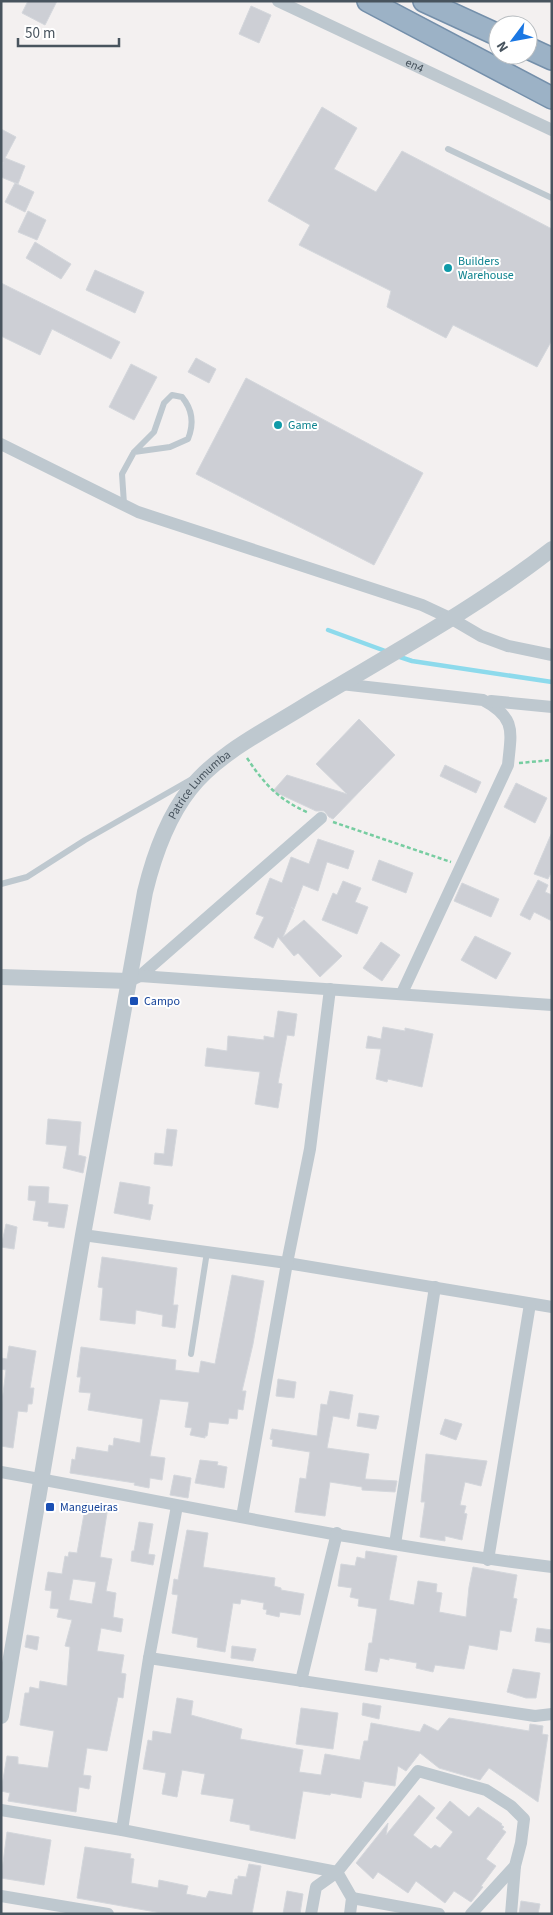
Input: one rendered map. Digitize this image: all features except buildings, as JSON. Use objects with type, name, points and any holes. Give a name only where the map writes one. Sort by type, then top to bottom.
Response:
[{"type":"highway","points":[[368,1],[552,98]]},
{"type":"highway","points":[[424,1],[488,30]]},
{"type":"highway","points":[[538,53],[552,59]]},
{"type":"street","name":"en4","points":[[278,1],[552,130]]},
{"type":"street","points":[[1,444],[138,512],[422,605],[452,618],[481,636],[508,646],[552,656]]},
{"type":"street","points":[[452,618],[513,579],[552,550]]},
{"type":"street","name":"Patrice Lumumba","points":[[1,1716],[84,1235],[135,979],[145,892],[160,842],[182,800],[191,787],[210,768],[240,746],[452,618]]},
{"type":"street","points":[[341,684],[552,707]]},
{"type":"street","points":[[402,993],[508,765],[511,732],[506,717],[500,709],[483,700]]},
{"type":"street","points":[[135,979],[321,818]]},
{"type":"street","points":[[1,977],[135,979],[402,993],[552,1005]]},
{"type":"street","points":[[242,1517],[287,1263],[310,1149],[330,989]]},
{"type":"street","points":[[84,1235],[287,1263],[552,1307]]},
{"type":"street","points":[[396,1544],[435,1288]]},
{"type":"street","points":[[488,1560],[530,1304]]},
{"type":"street","points":[[1,1472],[177,1506],[488,1560],[552,1567]]},
{"type":"street","points":[[122,1830],[149,1658],[177,1506]]},
{"type":"street","points":[[301,1681],[337,1533]]},
{"type":"street","points":[[149,1658],[534,1716],[552,1714]]},
{"type":"street","points":[[311,1914],[316,1887],[337,1872],[418,1771],[486,1790],[512,1806],[524,1819],[521,1843],[515,1866],[511,1914]]},
{"type":"street","points":[[1,1810],[122,1830],[337,1872],[352,1898],[350,1914]]},
{"type":"street","points":[[471,1914],[515,1866]]},
{"type":"street","points":[[1,1896],[108,1914]]},
{"type":"street","points":[[352,1898],[439,1914]]},
{"type":"lane","points":[[448,149],[552,198]]},
{"type":"lane","points":[[124,504],[122,474],[134,452],[154,432],[164,403],[172,395],[182,397],[189,405],[193,426],[188,439],[170,447],[134,452]]},
{"type":"lane","points":[[1,884],[27,877],[85,840],[210,768]]},
{"type":"lane","points":[[191,1354],[206,1252]]},
{"type":"path","points":[[240,746],[273,791],[299,808],[321,818],[462,866]]},
{"type":"path","points":[[508,765],[552,760]]},
{"type":"waterway","points":[[328,630],[388,652]]},
{"type":"waterway","points":[[397,656],[412,661],[552,682]]},
{"type":"place","name":"Builders Warehouse","points":[[448,268]]},
{"type":"place","name":"Game","points":[[278,425]]},
{"type":"place","name":"Campo","points":[[134,1001]]},
{"type":"place","name":"Mangueiras","points":[[50,1507]]}]
